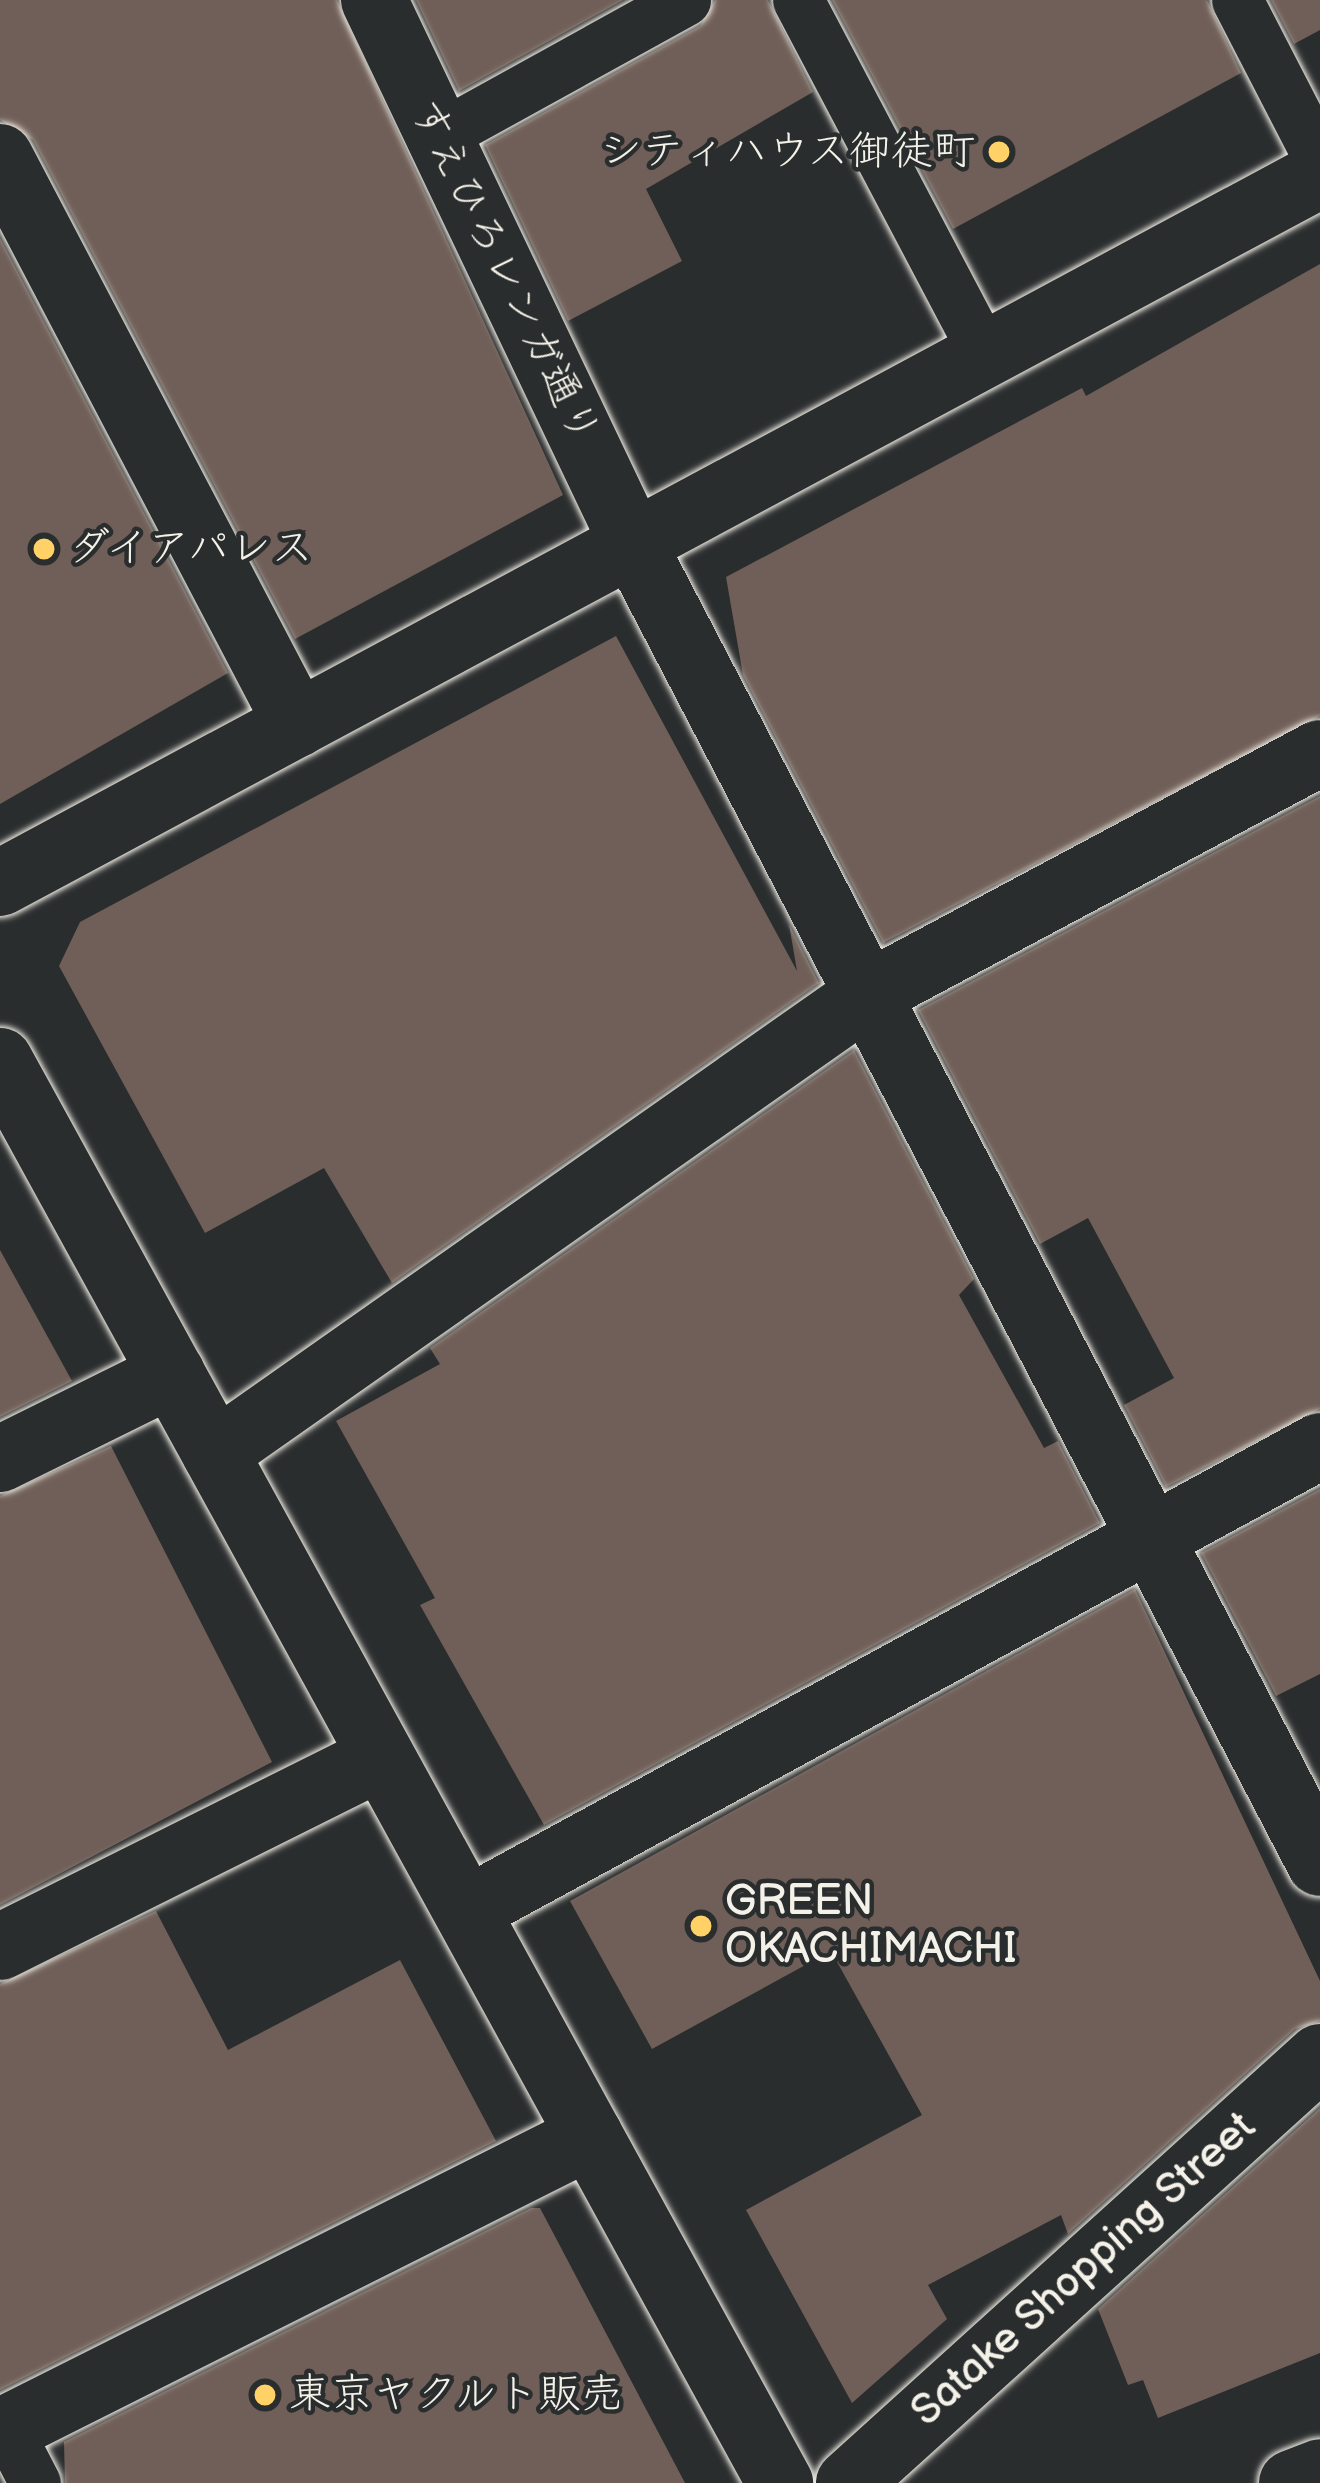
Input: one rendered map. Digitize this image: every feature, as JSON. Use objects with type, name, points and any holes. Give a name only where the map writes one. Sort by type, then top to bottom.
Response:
[{"type":"street","name":"すえひろレンガ通り","points":[[374,0],[633,544],[1320,1863]]},
{"type":"street","points":[[0,158],[297,724]]},
{"type":"street","points":[[0,883],[1318,178]]},
{"type":"street","points":[[215,1453],[868,994],[1320,753]]},
{"type":"street","points":[[0,1060],[780,2483]]},
{"type":"street","points":[[0,1459],[172,1375]]},
{"type":"street","points":[[466,1910],[1320,1446]]},
{"type":"street","points":[[0,1947],[381,1757]]},
{"type":"street","name":"Satake Shopping Street","points":[[850,2483],[1320,2057]]},
{"type":"street","points":[[14,2448],[590,2136]]},
{"type":"street","points":[[1292,2483],[1320,2472]]},
{"type":"lane","points":[[439,136],[685,0]]},
{"type":"lane","points":[[798,0],[985,355]]},
{"type":"lane","points":[[1237,0],[1318,178]]},
{"type":"building","points":[[0,0],[337,0],[563,495],[295,639],[33,140],[0,120]]},
{"type":"building","points":[[416,0],[623,0],[459,91]]},
{"type":"building","points":[[715,0],[768,0],[813,92],[646,189],[682,261],[568,321],[485,145],[700,26]]},
{"type":"building","name":"シティハウス御徒町","points":[[832,0],[1207,0],[1241,73],[953,229]]},
{"type":"building","points":[[1271,0],[1320,0],[1320,30],[1294,44]]},
{"type":"building","name":"ダイアパレス","points":[[0,238],[228,673],[0,804]]},
{"type":"building","points":[[1320,264],[1320,716],[883,943],[743,675],[726,577],[1082,388],[1086,396]]},
{"type":"building","points":[[616,636],[797,971],[789,924],[819,983],[392,1283],[324,1168],[205,1233],[59,966],[80,922]]},
{"type":"building","points":[[1320,796],[1320,1409],[1166,1487],[1124,1405],[1174,1378],[1088,1218],[1040,1244],[918,1010]]},
{"type":"building","points":[[854,1050],[974,1279],[959,1295],[1044,1448],[1058,1441],[1100,1523],[544,1825],[420,1605],[435,1598],[336,1421],[440,1364],[430,1348]]},
{"type":"building","points":[[0,1250],[72,1381],[0,1417]]},
{"type":"building","points":[[111,1446],[272,1762],[0,1905],[0,1496]]},
{"type":"building","points":[[1320,1489],[1320,1674],[1276,1696],[1201,1553]]},
{"type":"building","points":[[1135,1589],[1320,1981],[1320,2021],[1295,2029],[1068,2234],[1061,2215],[928,2285],[947,2319],[852,2403],[746,2210],[922,2115],[831,1951],[652,2049],[570,1901]]},
{"type":"building","points":[[156,1911],[228,2050],[400,1960],[496,2141],[0,2390],[0,1984]]},
{"type":"building","points":[[1320,2108],[1320,2353],[1158,2418],[1143,2380],[1128,2385],[1098,2309]]},
{"type":"building","points":[[531,2208],[540,2208],[685,2483],[65,2483],[64,2442]]},
{"type":"place","name":"シティハウス御徒町","points":[[999,152]]},
{"type":"place","name":"ダイアパレス","points":[[44,549]]},
{"type":"place","name":"GREEN OKACHIMACHI","points":[[701,1926]]},
{"type":"place","name":"東京ヤクルト販売","points":[[265,2395]]}]
